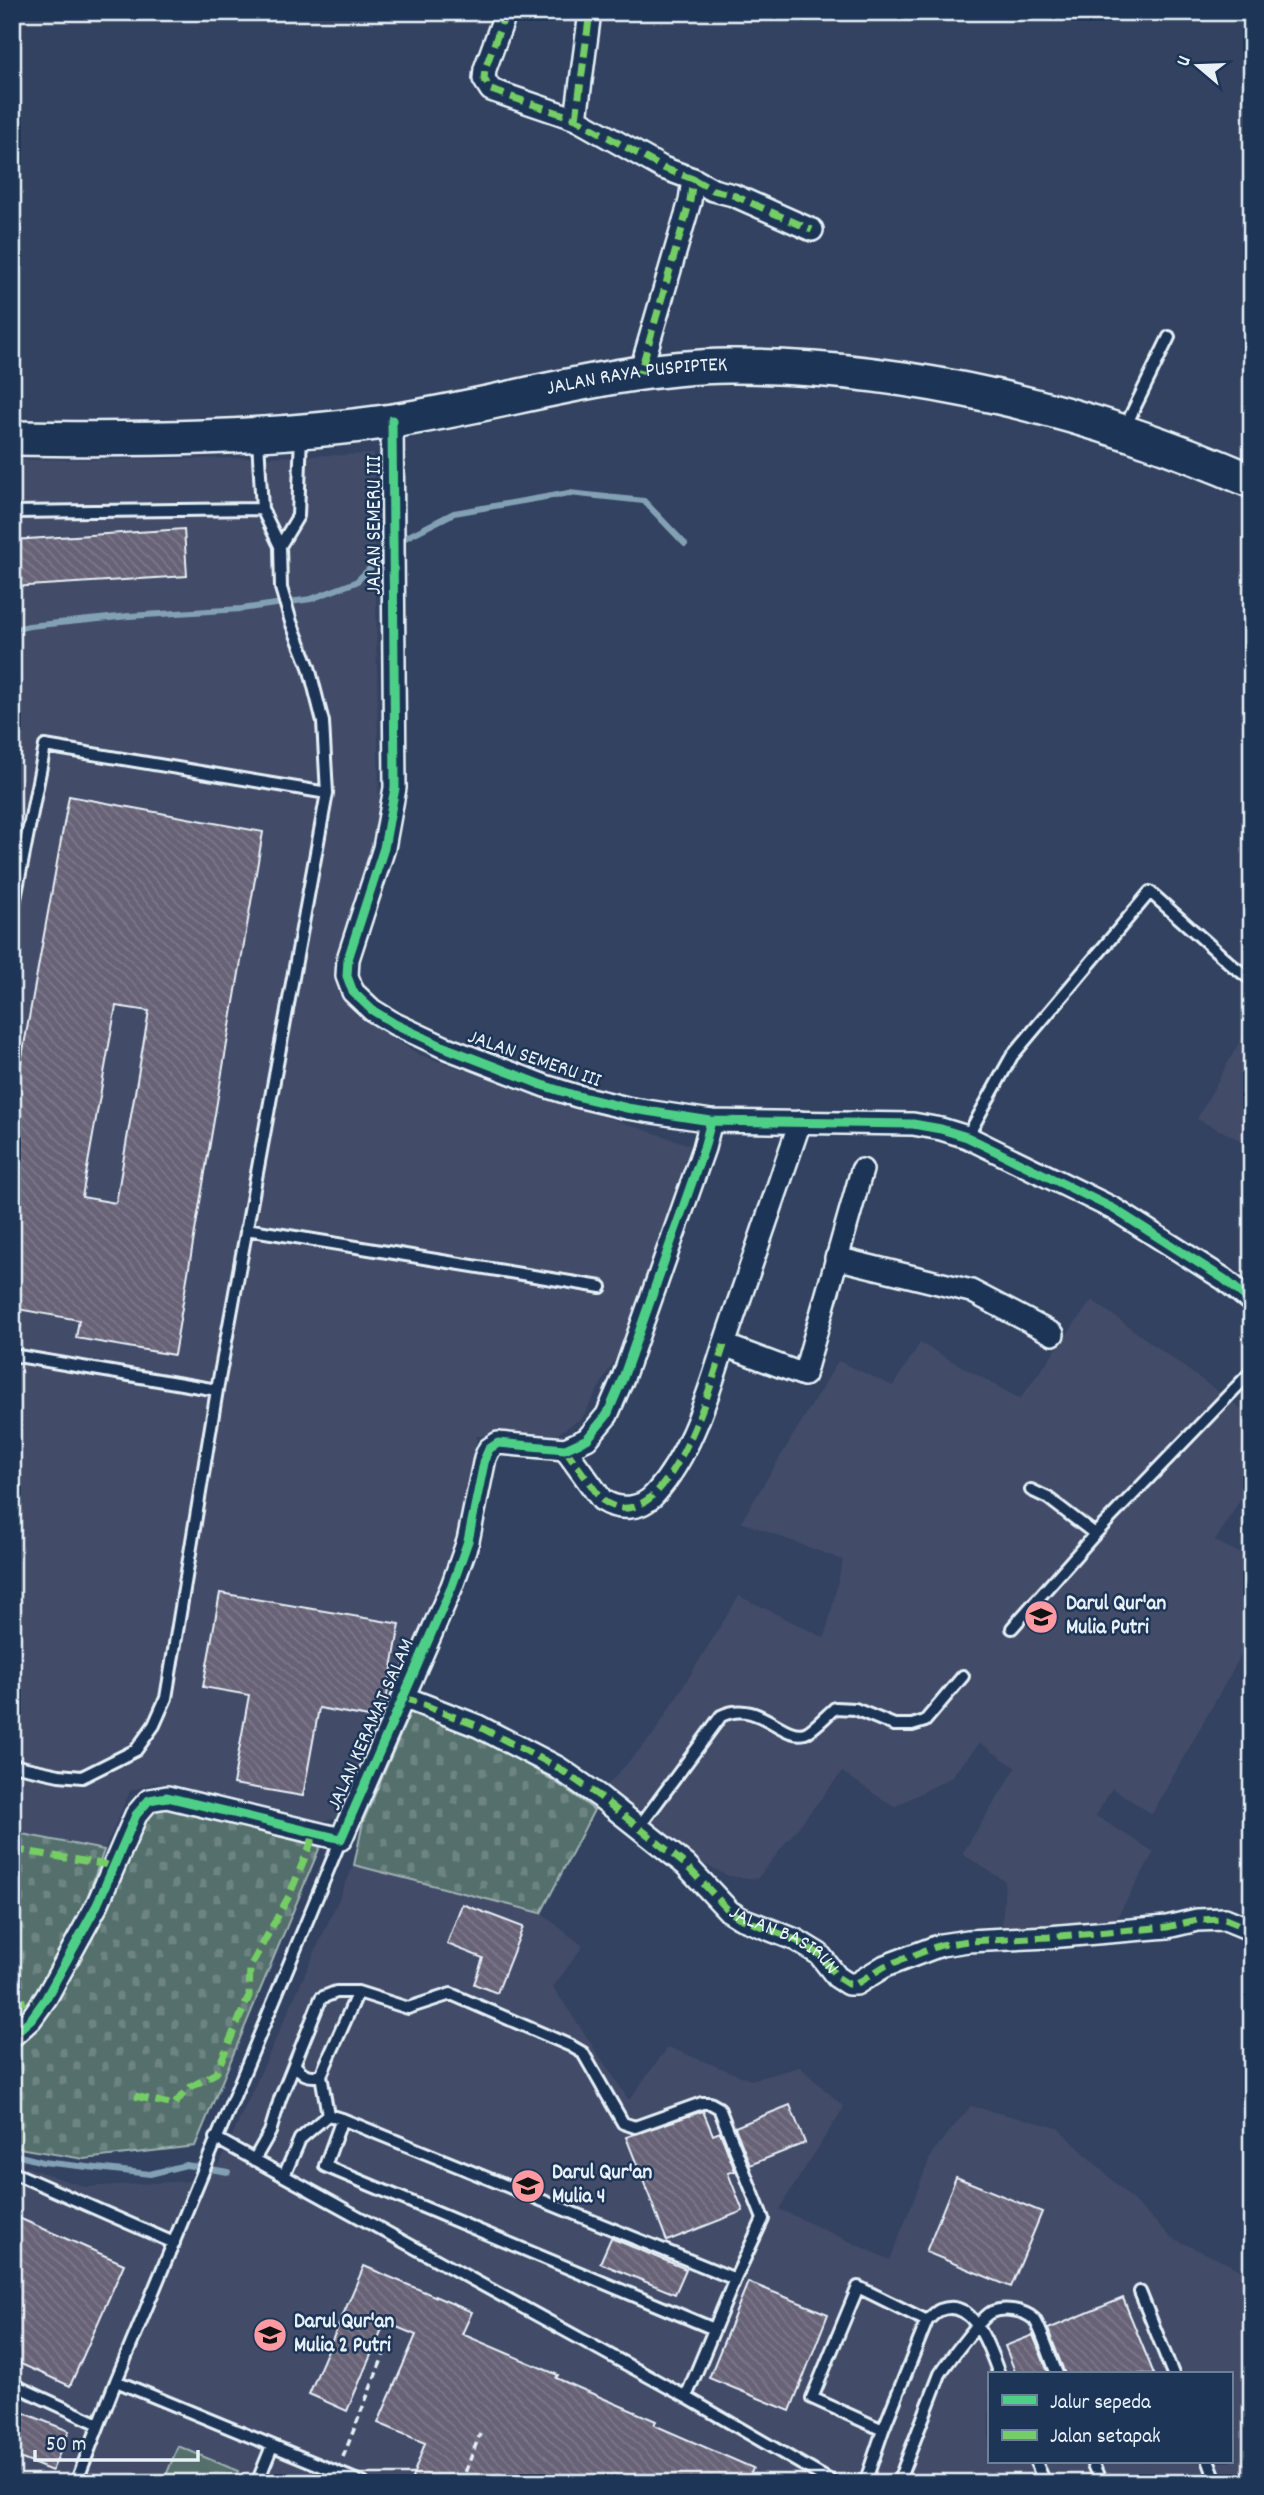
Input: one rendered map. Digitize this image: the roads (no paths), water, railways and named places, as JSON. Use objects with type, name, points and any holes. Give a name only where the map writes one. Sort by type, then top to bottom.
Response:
[{"type":"main road","name":"JALAN RAYA PUSPIPTEK","points":[[12,438],[118,439],[258,435],[301,431],[392,421],[640,373],[737,366],[897,379],[1035,405],[1122,432],[1252,481]]},
{"type":"street","points":[[506,12],[485,69],[486,84],[495,92],[576,119],[663,168],[693,178],[713,190],[733,195],[812,230]]},
{"type":"street","points":[[576,119],[590,12]]},
{"type":"street","points":[[640,373],[690,201],[693,178]]},
{"type":"street","name":"JALAN SEMERU III","points":[[392,421],[395,788],[384,848],[348,959],[347,976],[353,992],[372,1010],[395,1024],[444,1047],[545,1086],[627,1108],[711,1121],[913,1124],[967,1137],[1114,1209],[1214,1272],[1252,1302]]},
{"type":"street","points":[[711,1121],[704,1148],[615,1398],[607,1415],[587,1439],[565,1449],[602,1500],[617,1508],[630,1508],[649,1500],[678,1461],[702,1412],[800,1122]]},
{"type":"street","points":[[723,1345],[804,1375],[862,1170]]},
{"type":"street","points":[[836,1258],[971,1291],[1052,1334]]},
{"type":"street","name":"JALAN KERAMAT SALAM","points":[[12,2036],[31,2020],[46,1998],[97,1905],[136,1815],[149,1800],[167,1797],[341,1839],[452,1587],[468,1541],[489,1449],[498,1443],[565,1449]]},
{"type":"street","name":"JALAN BASIRUN","points":[[403,1697],[513,1742],[578,1781],[686,1865],[730,1911],[740,1918],[796,1940],[819,1954],[837,1977],[848,1984],[856,1984],[885,1966],[941,1945],[968,1941],[1167,1927],[1197,1920],[1225,1919],[1252,1930]]},
{"type":"lane","points":[[1122,432],[1169,337]]},
{"type":"lane","points":[[280,546],[298,516],[301,431]]},
{"type":"lane","points":[[12,1765],[82,1777],[136,1750],[153,1725],[166,1698],[217,1390],[327,793],[323,722],[309,667],[281,588],[280,546],[262,509],[258,435]]},
{"type":"lane","points":[[12,512],[262,509]]},
{"type":"lane","points":[[12,914],[45,746],[327,793]]},
{"type":"lane","points":[[967,1137],[1012,1056],[1150,892],[1233,966],[1252,979]]},
{"type":"lane","points":[[246,1229],[601,1287]]},
{"type":"lane","points":[[12,1354],[217,1390]]},
{"type":"lane","points":[[1012,1628],[1095,1534],[1252,1371]]},
{"type":"lane","points":[[1031,1490],[1048,1498],[1095,1534]]},
{"type":"lane","points":[[639,1827],[721,1716],[730,1711],[749,1711],[797,1734],[807,1733],[835,1708],[855,1709],[894,1726],[912,1725],[925,1721],[963,1676]]},
{"type":"lane","points":[[76,2483],[215,2138],[341,1839]]},
{"type":"lane","points":[[254,2160],[271,2132],[280,2099],[321,1998],[336,1992],[358,1992],[408,2008],[451,1994],[571,2046],[583,2053],[623,2123],[635,2127],[702,2103],[710,2103],[719,2108],[763,2219],[686,2397]]},
{"type":"lane","points":[[328,2115],[321,2075],[358,1992]]},
{"type":"lane","points":[[294,2064],[302,2074],[312,2077],[321,2075]]},
{"type":"lane","points":[[328,2115],[735,2279]]},
{"type":"lane","points":[[284,2176],[300,2139],[328,2115]]},
{"type":"lane","points":[[342,2119],[325,2166],[714,2329]]},
{"type":"lane","points":[[215,2138],[686,2397],[834,2483]]},
{"type":"lane","points":[[12,2172],[174,2243]]},
{"type":"lane","points":[[883,2430],[812,2398],[858,2287],[926,2321]]},
{"type":"lane","points":[[1140,2292],[1172,2372]]},
{"type":"lane","points":[[866,2483],[883,2430],[926,2321],[939,2311],[954,2309],[969,2315],[979,2326],[998,2372]]},
{"type":"lane","points":[[898,2483],[940,2374],[989,2312],[1020,2311],[1035,2320],[1056,2372]]},
{"type":"lane","points":[[116,2381],[363,2483]]},
{"type":"lane","points":[[12,2384],[99,2424]]},
{"type":"lane","points":[[257,2483],[272,2446]]},
{"type":"lane","points":[[1037,2464],[1045,2483]]},
{"type":"lane","points":[[1094,2464],[1101,2483]]},
{"type":"lane","points":[[1210,2464],[1217,2483]]},
{"type":"waterway","points":[[399,541],[454,513],[569,493],[644,501],[685,544]]},
{"type":"waterway","points":[[12,630],[129,616],[241,609],[311,599],[356,582],[386,553]]},
{"type":"waterway","points":[[12,2154],[43,2162],[150,2174],[186,2165],[228,2172]]},
{"type":"place","name":"Darul Qur'an Mulia Putri","points":[[1041,1617]]},
{"type":"place","name":"Darul Qur'an Mulia 4","points":[[528,2186]]},
{"type":"place","name":"Darul Qur'an Mulia 2 Putri","points":[[270,2335]]}]
